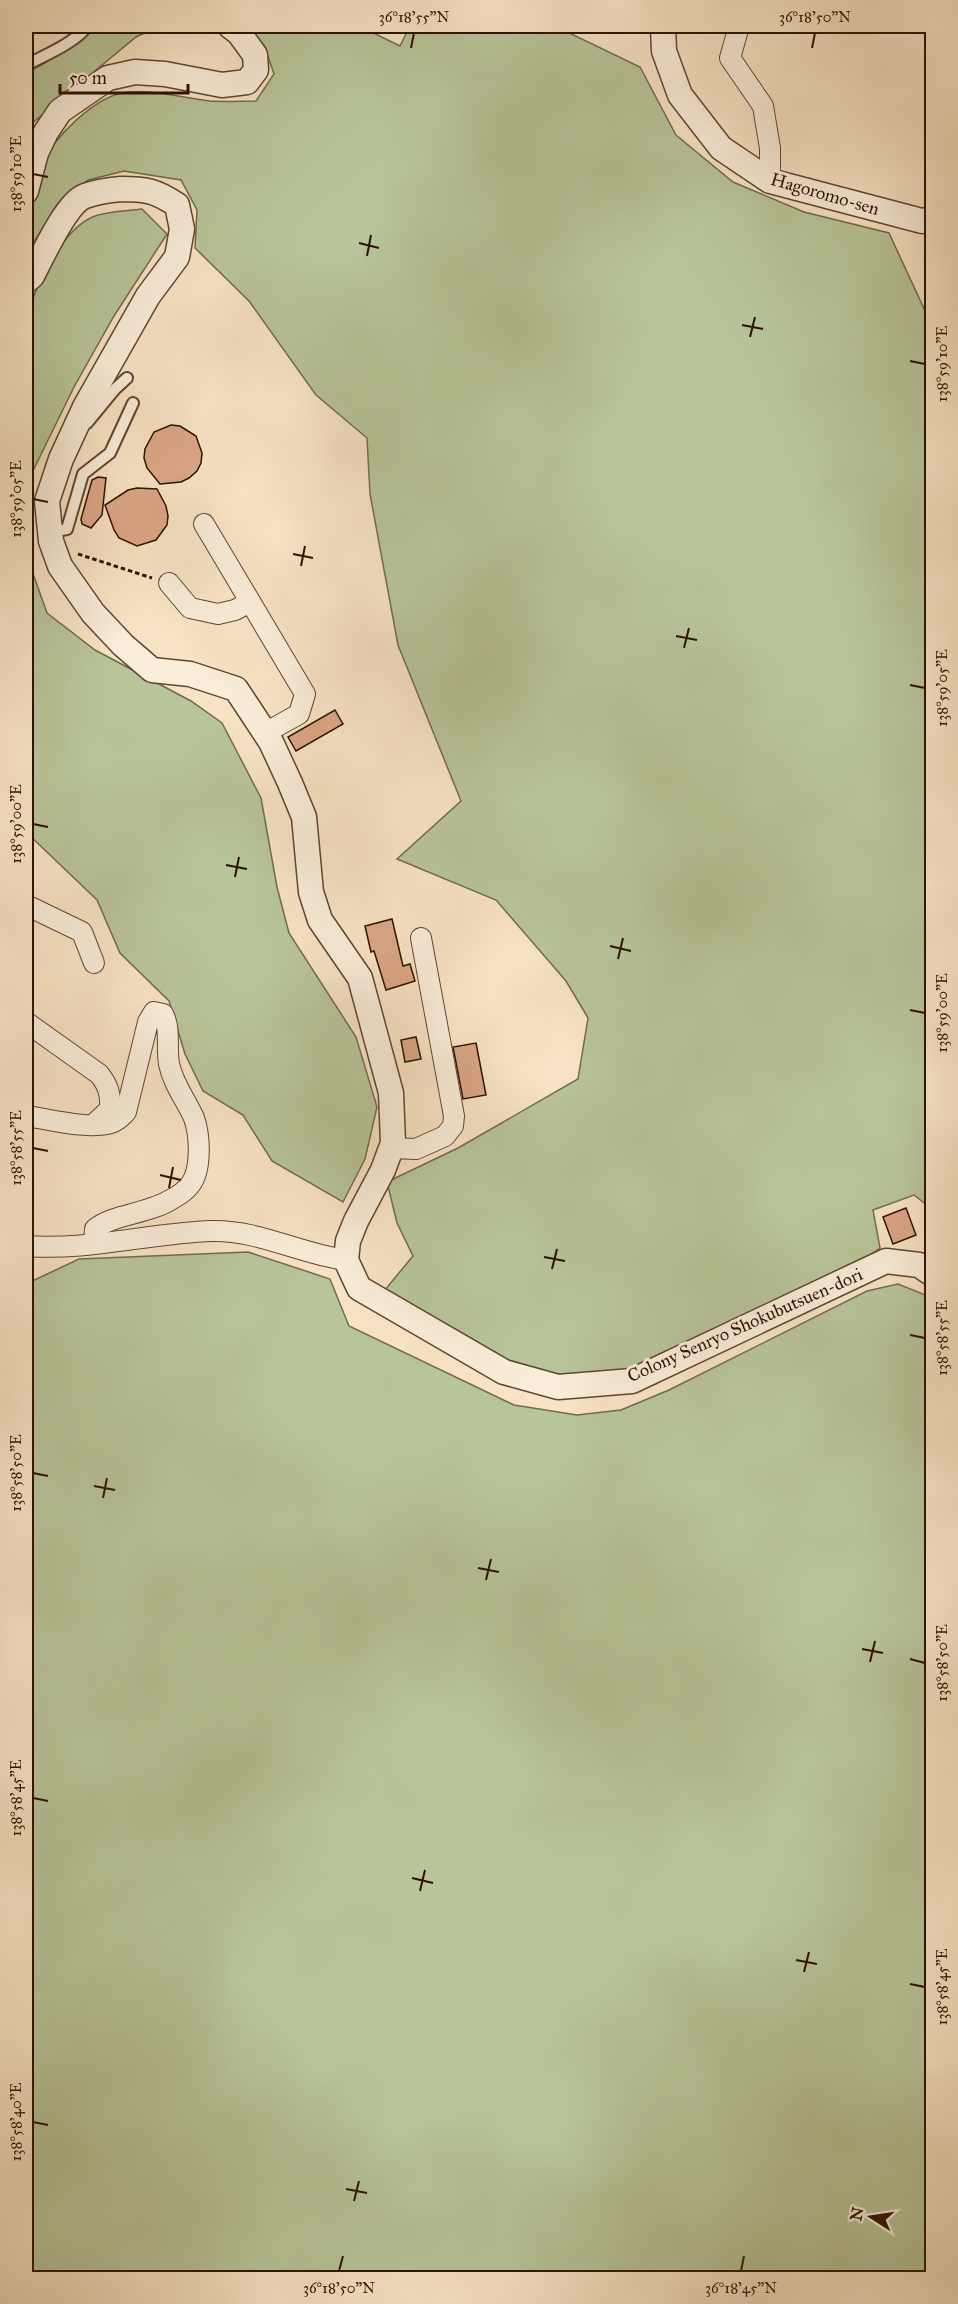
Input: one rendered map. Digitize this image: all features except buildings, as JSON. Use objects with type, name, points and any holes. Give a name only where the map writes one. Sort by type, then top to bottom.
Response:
[{"type":"street","points":[[26,191],[36,153],[60,111],[108,78],[135,72],[165,74],[222,85],[247,81],[256,70],[255,55],[239,33],[230,26]]},
{"type":"street","name":"Hagoromo-sen","points":[[663,26],[664,51],[680,94],[721,148],[770,181],[922,220],[933,219]]},
{"type":"street","points":[[739,26],[730,58],[763,106],[770,148],[770,181]]},
{"type":"street","points":[[26,281],[32,276],[63,219],[83,196],[116,190],[141,189],[159,193],[177,205],[182,229],[177,257],[148,296],[85,407],[61,459],[47,501],[52,539],[60,567],[93,613],[123,645],[152,670],[190,674],[236,688],[265,733],[304,817],[311,891],[320,920],[360,978],[391,1093],[393,1143],[383,1170],[356,1221],[348,1241],[346,1260],[323,1257],[243,1233],[213,1231],[164,1234],[94,1243],[26,1246]]},
{"type":"street","points":[[204,524],[305,694],[299,714],[265,733]]},
{"type":"street","points":[[169,583],[190,608],[218,614],[235,610],[250,602]]},
{"type":"street","points":[[26,905],[81,932],[94,963]]},
{"type":"street","points":[[391,1148],[416,1149],[446,1136],[453,1126],[454,1116],[421,938]]},
{"type":"street","points":[[26,1116],[93,1125],[109,1124],[118,1120],[126,1112],[148,1022],[154,1012],[163,1014],[168,1023],[169,1065],[181,1096],[194,1118],[199,1141],[198,1162],[191,1184],[171,1200],[136,1214],[101,1224],[95,1229],[94,1243]]},
{"type":"street","points":[[26,1022],[99,1074],[107,1084],[110,1109],[93,1125]]},
{"type":"street","name":"Colony Senryo Shokubutsuen-dori","points":[[346,1260],[359,1288],[387,1305],[504,1372],[558,1387],[632,1381],[886,1261],[919,1265],[933,1274]]},
{"type":"lane","points":[[26,65],[62,45],[87,26]]},
{"type":"lane","points":[[72,434],[90,420],[127,378]]},
{"type":"lane","points":[[52,539],[67,528],[83,474],[110,453],[133,403]]},
{"type":"path","points":[[52,539],[169,583]]},
{"type":"green space","points":[[97,26],[160,26],[136,37],[30,125],[26,139],[26,74],[75,45]]},
{"type":"green space","points":[[242,26],[359,26],[400,46],[410,26],[555,26],[640,67],[676,135],[733,182],[804,212],[889,233],[932,326],[932,1209],[914,1195],[873,1210],[880,1248],[850,1270],[626,1380],[503,1374],[384,1291],[413,1256],[397,1223],[387,1182],[458,1148],[578,1079],[588,1018],[566,981],[496,900],[397,859],[461,801],[398,645],[370,494],[367,438],[316,395],[249,301],[195,248],[197,210],[181,180],[124,171],[88,180],[57,205],[26,255],[30,199],[38,169],[64,132],[102,101],[116,95],[140,92],[210,101],[256,101],[274,74],[264,45]]},
{"type":"green space","points":[[142,209],[167,234],[114,316],[74,387],[28,481],[26,493],[26,319],[36,291],[61,245],[83,223],[100,214]]},
{"type":"green space","points":[[26,554],[47,613],[95,650],[191,701],[222,723],[261,798],[277,887],[289,933],[356,1037],[377,1107],[365,1159],[343,1202],[272,1161],[243,1115],[203,1091],[185,1054],[169,1001],[120,953],[97,900],[26,832]]},
{"type":"green space","points":[[248,1252],[330,1279],[349,1326],[514,1405],[577,1415],[621,1410],[669,1390],[867,1291],[898,1284],[928,1296],[932,1301],[932,2278],[26,2278],[26,1284],[79,1259]]}]
